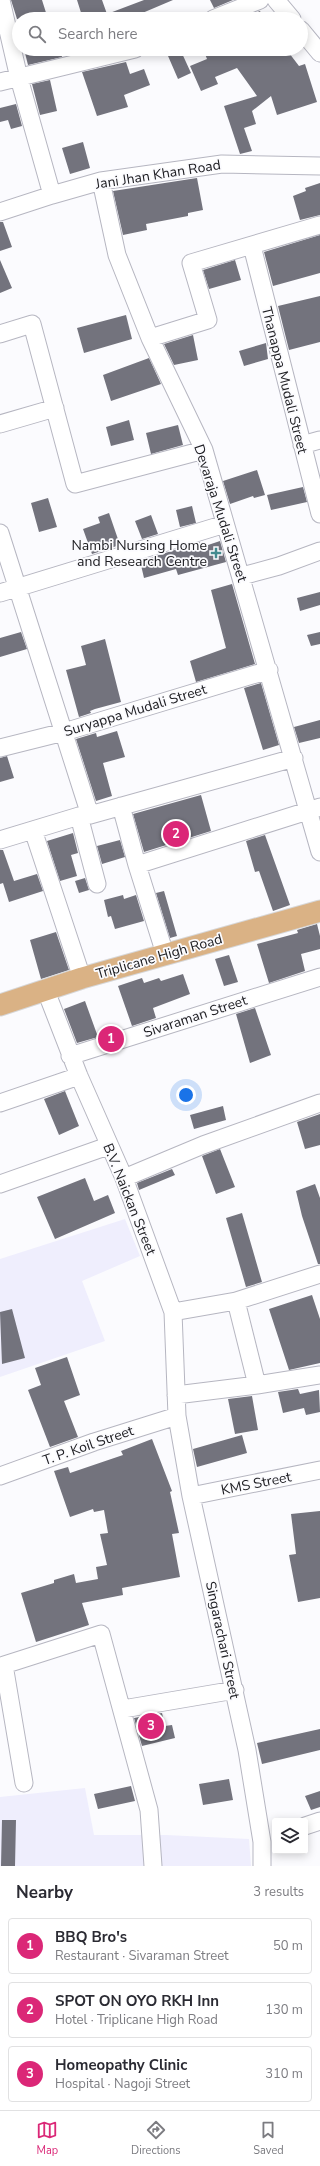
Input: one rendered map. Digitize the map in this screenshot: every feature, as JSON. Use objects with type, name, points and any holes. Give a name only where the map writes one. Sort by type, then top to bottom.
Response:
[{"type":"main road","name":"Triplicane High Road","points":[[0,1005],[82,978],[320,910]]},
{"type":"street","points":[[1,0],[12,48]]},
{"type":"street","points":[[230,12],[260,0]]},
{"type":"street","points":[[276,0],[286,12]]},
{"type":"street","points":[[308,38],[320,53]]},
{"type":"street","points":[[14,56],[52,195]]},
{"type":"street","points":[[0,82],[107,56]]},
{"type":"street","name":"Jani Jhan Khan Road","points":[[0,212],[101,181],[222,164],[320,166]]},
{"type":"street","name":"Devaraja Mudali Street","points":[[101,181],[117,255],[150,338],[204,450],[294,758],[314,809],[320,852]]},
{"type":"street","points":[[150,338],[208,320],[191,263],[320,225]]},
{"type":"street","name":"Thanappa Mudali Street","points":[[252,246],[320,514]]},
{"type":"street","points":[[0,334],[32,324],[75,484],[204,450]]},
{"type":"street","points":[[0,424],[55,408]]},
{"type":"street","points":[[302,445],[320,440]]},
{"type":"street","points":[[0,593],[17,590],[225,524]]},
{"type":"street","points":[[0,533],[17,590],[64,732],[84,816],[97,884]]},
{"type":"street","points":[[242,576],[279,566],[320,551]]},
{"type":"street","name":"Suryappa Mudali Street","points":[[0,748],[64,732],[268,670]]},
{"type":"street","points":[[0,840],[294,758]]},
{"type":"street","points":[[121,806],[137,865],[165,954]]},
{"type":"street","points":[[137,865],[314,809]]},
{"type":"street","points":[[33,830],[82,978]]},
{"type":"street","name":"Sivaraman Street","points":[[70,1056],[320,977]]},
{"type":"street","name":"B.V. Naickan Street","points":[[46,991],[78,1076],[108,1146],[124,1178],[173,1312],[177,1416]]},
{"type":"street","points":[[0,1103],[78,1076]]},
{"type":"street","points":[[124,1178],[203,1146],[320,1103]]},
{"type":"street","points":[[0,1184],[108,1146]]},
{"type":"street","points":[[173,1312],[236,1300],[320,1274]]},
{"type":"street","points":[[236,1300],[257,1385]]},
{"type":"street","points":[[176,1394],[257,1385],[320,1375]]},
{"type":"street","name":"T. P. Koil Street","points":[[0,1476],[94,1442],[177,1416]]},
{"type":"street","name":"Singarachari Street","points":[[177,1416],[191,1496],[269,1840],[262,1866]]},
{"type":"street","name":"KMS Street","points":[[191,1496],[320,1470]]},
{"type":"street","points":[[24,1783],[4,1665],[101,1634],[123,1709],[149,1810],[153,1866]]},
{"type":"street","points":[[123,1709],[235,1690]]},
{"type":"street","points":[[308,1825],[320,1821]]},
{"type":"shaded area","points":[[125,1219],[140,1256],[82,1281],[105,1341],[0,1377],[0,1259]]},
{"type":"shaded area","points":[[85,1788],[94,1835],[166,1835],[249,1839],[251,1866],[0,1866],[0,1797]]},
{"type":"building","points":[[11,0],[42,0],[46,12],[15,12]]},
{"type":"building","points":[[77,0],[102,0],[106,12],[81,12]]},
{"type":"building","points":[[144,0],[173,0],[145,12],[112,12]]},
{"type":"building","points":[[210,0],[233,0],[214,8]]},
{"type":"building","points":[[26,56],[62,56],[62,57],[28,65]]},
{"type":"building","points":[[168,56],[183,56],[191,73],[178,79]]},
{"type":"building","points":[[206,56],[291,56],[299,66],[305,64],[317,102],[277,115],[271,96],[252,111],[256,124],[244,128],[252,151],[240,154],[224,106],[257,96],[237,68],[215,77],[218,84],[201,91],[190,66],[207,59]]},
{"type":"building","points":[[126,62],[130,74],[144,69],[150,85],[124,95],[128,107],[97,116],[82,72]]},
{"type":"building","points":[[50,80],[57,111],[40,115],[32,84]]},
{"type":"building","points":[[16,104],[22,126],[11,129],[8,120],[0,122],[0,108]]},
{"type":"building","points":[[83,142],[90,168],[70,174],[62,148]]},
{"type":"building","points":[[197,178],[203,210],[188,213],[188,216],[146,224],[147,230],[123,235],[113,191]]},
{"type":"building","points":[[320,183],[320,215],[300,220],[293,196],[306,191],[305,188]]},
{"type":"building","points":[[0,222],[3,222],[12,247],[0,251]]},
{"type":"building","points":[[320,235],[320,273],[273,286],[264,252]]},
{"type":"building","points":[[0,260],[12,288],[0,293]]},
{"type":"building","points":[[235,260],[241,280],[209,289],[203,270]]},
{"type":"building","points":[[320,296],[320,342],[289,350],[278,306]]},
{"type":"building","points":[[126,315],[132,339],[84,353],[77,328]]},
{"type":"building","points":[[193,335],[198,360],[174,365],[164,344]]},
{"type":"building","points":[[266,343],[268,359],[244,366],[239,351]]},
{"type":"building","points":[[149,358],[161,384],[111,401],[103,375]]},
{"type":"building","points":[[129,420],[134,440],[111,446],[106,427]]},
{"type":"building","points":[[178,425],[183,445],[151,454],[146,433]]},
{"type":"building","points":[[257,470],[265,495],[254,498],[253,496],[230,504],[223,481]]},
{"type":"building","points":[[303,487],[307,502],[271,510],[267,495]]},
{"type":"building","points":[[48,498],[57,527],[39,532],[31,503]]},
{"type":"building","points":[[192,506],[196,523],[180,527],[176,510]]},
{"type":"building","points":[[109,513],[120,545],[92,554],[83,529],[100,523],[98,517]]},
{"type":"building","points":[[151,515],[158,534],[142,539],[135,521]]},
{"type":"building","points":[[220,541],[226,562],[178,575],[176,569],[144,578],[140,561],[200,542],[202,547]]},
{"type":"building","points":[[232,584],[255,664],[196,682],[190,661],[226,648],[211,590]]},
{"type":"building","points":[[320,592],[320,605],[300,611],[297,598]]},
{"type":"building","points":[[21,632],[27,649],[0,657],[0,638]]},
{"type":"building","points":[[320,632],[320,644],[311,646],[307,635]]},
{"type":"building","points":[[105,639],[121,702],[95,709],[90,711],[91,713],[79,717],[66,670],[86,665],[81,646]]},
{"type":"building","points":[[261,683],[279,745],[263,750],[244,688]]},
{"type":"building","points":[[320,720],[320,738],[299,743],[294,727]]},
{"type":"building","points":[[117,731],[125,757],[103,763],[112,796],[96,801],[76,739],[96,733],[97,737]]},
{"type":"building","points":[[7,756],[14,778],[0,782],[0,758]]},
{"type":"building","points":[[201,795],[211,831],[144,852],[133,814]]},
{"type":"building","points":[[73,833],[78,853],[71,855],[77,876],[60,881],[47,841]]},
{"type":"building","points":[[265,835],[290,905],[273,911],[259,871],[255,872],[246,841]]},
{"type":"building","points":[[120,840],[125,857],[102,864],[97,846]]},
{"type":"building","points":[[0,850],[3,850],[14,881],[37,874],[43,891],[9,902],[3,883],[0,884]]},
{"type":"building","points":[[85,878],[89,890],[79,893],[75,881]]},
{"type":"building","points":[[164,891],[177,936],[170,938],[156,893]]},
{"type":"building","points":[[123,895],[124,899],[136,895],[144,921],[115,929],[111,916],[108,917],[104,900]]},
{"type":"building","points":[[317,924],[320,936],[320,949],[301,954],[305,971],[269,983],[257,944],[298,933],[297,930]]},
{"type":"building","points":[[56,932],[69,970],[41,979],[30,940]]},
{"type":"building","points":[[229,955],[238,982],[224,986],[215,959]]},
{"type":"building","points":[[183,974],[190,994],[153,1008],[156,1018],[132,1026],[118,986],[142,978],[144,983],[159,978],[161,981]]},
{"type":"building","points":[[85,1001],[98,1037],[77,1043],[64,1009]]},
{"type":"building","points":[[255,1008],[271,1055],[250,1063],[236,1014]]},
{"type":"building","points":[[65,1091],[79,1126],[59,1135],[44,1099]]},
{"type":"building","points":[[223,1106],[226,1120],[194,1129],[190,1115]]},
{"type":"building","points":[[320,1114],[320,1145],[305,1149],[297,1122]]},
{"type":"building","points":[[220,1149],[235,1187],[216,1194],[202,1156]]},
{"type":"building","points":[[172,1169],[175,1175],[139,1190],[137,1183]]},
{"type":"building","points":[[85,1178],[94,1201],[108,1195],[115,1213],[55,1239],[37,1197]]},
{"type":"building","points":[[315,1184],[320,1198],[320,1264],[318,1264],[302,1216],[296,1191]]},
{"type":"building","points":[[242,1213],[262,1282],[246,1287],[226,1218]]},
{"type":"building","points":[[312,1295],[320,1319],[320,1363],[289,1370],[269,1309]]},
{"type":"building","points":[[12,1309],[25,1358],[2,1364],[0,1312]]},
{"type":"building","points":[[67,1357],[80,1395],[64,1401],[78,1437],[50,1447],[28,1390],[41,1385],[35,1368]]},
{"type":"building","points":[[298,1389],[300,1394],[319,1390],[320,1412],[306,1415],[304,1408],[283,1413],[278,1392]]},
{"type":"building","points":[[252,1396],[258,1430],[235,1434],[228,1399]]},
{"type":"building","points":[[242,1435],[247,1453],[197,1467],[193,1449]]},
{"type":"building","points":[[152,1439],[172,1491],[170,1492],[179,1533],[172,1534],[180,1577],[122,1588],[123,1595],[82,1603],[89,1625],[36,1642],[21,1593],[54,1583],[54,1580],[74,1574],[76,1583],[98,1579],[96,1567],[107,1565],[100,1534],[108,1533],[104,1510],[94,1512],[93,1509],[70,1517],[54,1471],[68,1467],[70,1473],[123,1455],[121,1451]]},
{"type":"building","points":[[320,1511],[320,1598],[298,1602],[289,1555],[296,1554],[291,1514]]},
{"type":"building","points":[[162,1713],[165,1726],[172,1725],[175,1738],[142,1746],[134,1718]]},
{"type":"building","points":[[320,1729],[320,1750],[262,1764],[257,1743]]},
{"type":"building","points":[[229,1779],[233,1800],[203,1805],[199,1784]]},
{"type":"building","points":[[131,1786],[135,1801],[98,1809],[94,1794]]},
{"type":"building","points":[[320,1791],[320,1807],[311,1810],[305,1796]]},
{"type":"building","points":[[2,1820],[16,1820],[15,1866],[1,1866]]},
{"type":"place","name":"Nambi Nursing Home and Research Centre","points":[[216,553]]},
{"type":"place","name":"SPOT ON OYO RKH Inn","points":[[176,834]]},
{"type":"place","name":"BBQ Bro's","points":[[111,1039]]},
{"type":"place","name":"Homeopathy Clinic","points":[[151,1726]]}]
